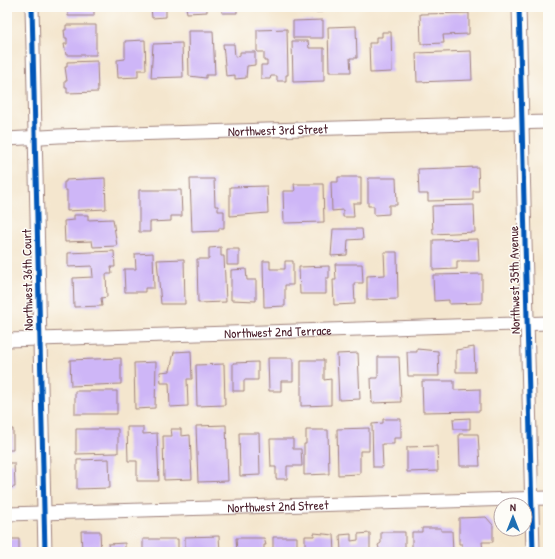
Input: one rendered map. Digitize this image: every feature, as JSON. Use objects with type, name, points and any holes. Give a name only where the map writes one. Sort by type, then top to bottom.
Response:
[{"type":"street","name":"Northwest 36th Court","points":[[32,7],[45,552]]},
{"type":"street","name":"Northwest 35th Avenue","points":[[519,7],[523,122],[526,323],[532,497]]},
{"type":"street","name":"Northwest 3rd Street","points":[[7,139],[548,122]]},
{"type":"street","name":"Northwest 2nd Terrace","points":[[7,340],[548,323]]},
{"type":"street","name":"Northwest 2nd Street","points":[[533,498],[548,498]]},
{"type":"street","name":"Northwest 2nd Street","points":[[7,514],[493,499]]},
{"type":"street","name":"Northwest 35th Avenue","points":[[533,537],[533,552]]},
{"type":"building","points":[[68,7],[94,7],[94,16],[68,16]]},
{"type":"building","points":[[151,7],[166,7],[166,17],[152,18]]},
{"type":"building","points":[[186,7],[207,7],[207,12],[187,13]]},
{"type":"building","points":[[222,7],[237,7],[237,13],[222,13]]},
{"type":"building","points":[[310,7],[322,7],[322,12],[310,12]]},
{"type":"building","points":[[469,13],[469,34],[443,35],[444,43],[421,44],[420,14]]},
{"type":"building","points":[[323,20],[323,38],[293,38],[293,21]]},
{"type":"building","points":[[66,25],[96,25],[96,55],[66,55],[64,44],[67,44],[67,38],[65,38],[64,30],[66,30]]},
{"type":"building","points":[[356,26],[357,58],[350,58],[351,72],[329,72],[328,27]]},
{"type":"building","points":[[287,29],[288,75],[286,75],[286,81],[277,81],[277,76],[271,76],[270,79],[261,79],[261,65],[267,65],[267,61],[264,61],[264,52],[257,52],[257,30]]},
{"type":"building","points":[[188,31],[213,31],[215,75],[206,75],[206,78],[189,76]]},
{"type":"building","points":[[382,32],[391,32],[392,72],[370,73],[369,43],[376,43],[376,37],[382,37]]},
{"type":"building","points":[[145,40],[146,70],[138,70],[138,77],[118,78],[117,60],[125,59],[125,41]]},
{"type":"building","points":[[292,41],[308,41],[309,48],[324,48],[324,81],[293,82]]},
{"type":"building","points":[[182,43],[183,77],[151,78],[153,44]]},
{"type":"building","points":[[223,44],[234,44],[235,57],[240,56],[240,52],[255,52],[255,65],[247,66],[246,78],[235,79],[235,75],[226,76]]},
{"type":"building","points":[[471,51],[472,80],[417,82],[416,53]]},
{"type":"building","points":[[97,61],[98,92],[67,93],[67,88],[65,88],[65,81],[67,81],[65,67],[67,67],[67,62]]},
{"type":"building","points":[[478,167],[479,191],[473,191],[473,200],[428,201],[428,194],[419,194],[418,169]]},
{"type":"building","points":[[338,177],[361,177],[361,203],[353,203],[354,217],[343,217],[343,210],[332,211],[331,182],[338,182]]},
{"type":"building","points":[[105,178],[106,209],[67,211],[67,190],[64,190],[64,182],[66,182],[66,180]]},
{"type":"building","points":[[368,178],[396,178],[397,205],[389,205],[389,214],[374,215],[374,206],[368,206]]},
{"type":"building","points":[[190,179],[214,179],[215,206],[218,206],[218,211],[224,211],[224,228],[219,228],[219,231],[192,232]]},
{"type":"building","points":[[294,184],[323,184],[324,222],[284,223],[283,191],[295,191]]},
{"type":"building","points":[[267,186],[268,213],[230,216],[230,187]]},
{"type":"building","points":[[139,190],[181,190],[182,216],[171,216],[171,221],[150,222],[150,232],[139,232]]},
{"type":"building","points":[[474,205],[475,232],[433,234],[432,206]]},
{"type":"building","points":[[74,215],[88,215],[88,220],[113,219],[117,246],[93,247],[92,241],[65,242],[64,221],[74,220]]},
{"type":"building","points":[[333,229],[362,229],[363,239],[348,240],[347,255],[331,256]]},
{"type":"building","points":[[7,237],[10,237],[10,246],[7,246]]},
{"type":"building","points":[[478,239],[479,261],[457,261],[457,269],[433,270],[433,240]]},
{"type":"building","points":[[221,247],[221,256],[224,256],[226,302],[198,303],[197,259],[209,259],[209,248]]},
{"type":"building","points":[[227,249],[239,249],[239,265],[227,265]]},
{"type":"building","points":[[114,251],[115,267],[111,267],[112,274],[106,274],[107,297],[101,298],[102,306],[74,307],[73,278],[93,277],[92,266],[68,267],[68,253]]},
{"type":"building","points":[[384,252],[397,252],[398,299],[367,300],[367,276],[385,275]]},
{"type":"building","points":[[153,253],[154,288],[145,288],[145,292],[125,292],[124,269],[136,269],[135,254]]},
{"type":"building","points":[[184,259],[185,304],[161,304],[157,260]]},
{"type":"building","points":[[263,261],[270,261],[270,269],[285,269],[285,261],[293,261],[293,285],[285,285],[285,306],[264,307]]},
{"type":"building","points":[[335,264],[362,264],[363,283],[354,283],[355,304],[334,305],[333,280],[336,280]]},
{"type":"building","points":[[329,266],[329,278],[326,278],[326,294],[300,294],[299,267]]},
{"type":"building","points":[[246,269],[247,280],[256,280],[256,301],[231,300],[231,270]]},
{"type":"building","points":[[482,274],[482,303],[449,304],[449,300],[434,301],[433,275]]},
{"type":"building","points":[[9,289],[10,311],[7,311],[7,290]]},
{"type":"building","points":[[474,347],[475,372],[456,372],[456,350]]},
{"type":"building","points":[[417,349],[438,351],[439,376],[408,376],[407,352],[417,352]]},
{"type":"building","points":[[191,351],[192,379],[187,379],[188,406],[170,407],[169,383],[161,383],[160,372],[170,371],[174,352]]},
{"type":"building","points":[[358,353],[360,399],[339,400],[337,354]]},
{"type":"building","points":[[378,357],[399,357],[401,402],[372,403],[371,378],[378,378]]},
{"type":"building","points":[[121,358],[121,384],[71,386],[70,360]]},
{"type":"building","points":[[268,358],[293,358],[293,381],[281,381],[281,391],[269,391]]},
{"type":"building","points":[[301,360],[324,360],[324,380],[331,379],[331,405],[301,406]]},
{"type":"building","points":[[156,362],[155,408],[135,409],[134,363]]},
{"type":"building","points":[[258,362],[258,380],[244,380],[244,391],[233,391],[233,363]]},
{"type":"building","points":[[224,364],[225,405],[197,406],[196,365]]},
{"type":"building","points":[[422,381],[454,381],[454,390],[480,389],[480,411],[423,412]]},
{"type":"building","points":[[75,391],[117,391],[117,414],[75,414]]},
{"type":"building","points":[[470,418],[470,429],[454,429],[453,419]]},
{"type":"building","points":[[383,419],[401,419],[401,438],[394,438],[394,444],[382,444],[383,467],[373,467],[372,424],[383,423]]},
{"type":"building","points":[[226,425],[228,481],[198,482],[196,426]]},
{"type":"building","points":[[127,427],[143,427],[143,434],[157,433],[159,481],[137,481],[137,461],[128,461]]},
{"type":"building","points":[[369,428],[369,451],[360,451],[360,474],[338,475],[337,429]]},
{"type":"building","points":[[7,429],[13,429],[13,450],[7,450]]},
{"type":"building","points":[[76,429],[118,429],[118,453],[76,454]]},
{"type":"building","points":[[171,429],[181,429],[181,436],[190,435],[192,479],[164,480],[163,436],[172,436]]},
{"type":"building","points":[[306,430],[328,430],[329,474],[304,475],[304,444],[306,444]]},
{"type":"building","points":[[239,433],[259,433],[260,475],[240,476]]},
{"type":"building","points":[[459,434],[478,434],[480,466],[460,466]]},
{"type":"building","points":[[270,439],[293,439],[293,449],[301,449],[302,466],[287,466],[287,479],[276,479],[276,467],[271,467]]},
{"type":"building","points":[[437,446],[438,471],[407,472],[407,447]]},
{"type":"building","points":[[109,459],[110,488],[77,489],[77,460]]},
{"type":"building","points":[[7,463],[14,463],[15,487],[7,488]]},
{"type":"building","points":[[486,517],[493,525],[493,542],[482,542],[483,552],[462,552],[462,544],[459,544],[459,518]]},
{"type":"building","points":[[422,528],[441,528],[441,531],[452,531],[453,552],[412,552],[412,532],[422,532]]},
{"type":"building","points":[[81,531],[100,531],[101,552],[82,552]]},
{"type":"building","points":[[381,532],[405,532],[405,552],[380,552],[378,545],[381,543]]},
{"type":"building","points":[[314,533],[334,535],[335,552],[305,552],[305,536],[314,536]]},
{"type":"building","points":[[370,533],[370,552],[341,552],[340,535],[351,534],[351,541],[358,540],[358,534]]},
{"type":"building","points":[[219,536],[220,552],[185,552],[185,537]]},
{"type":"building","points":[[273,537],[297,537],[297,552],[273,552]]},
{"type":"building","points":[[236,538],[264,538],[266,545],[264,545],[264,552],[237,552]]},
{"type":"building","points":[[7,539],[19,539],[19,552],[7,552]]},
{"type":"building","points":[[143,539],[178,539],[178,552],[135,552],[143,550]]},
{"type":"building","points":[[125,543],[125,552],[109,552],[108,544]]},
{"type":"cycle path","points":[[32,7],[45,552]]},
{"type":"cycle path","points":[[519,7],[533,552]]}]
